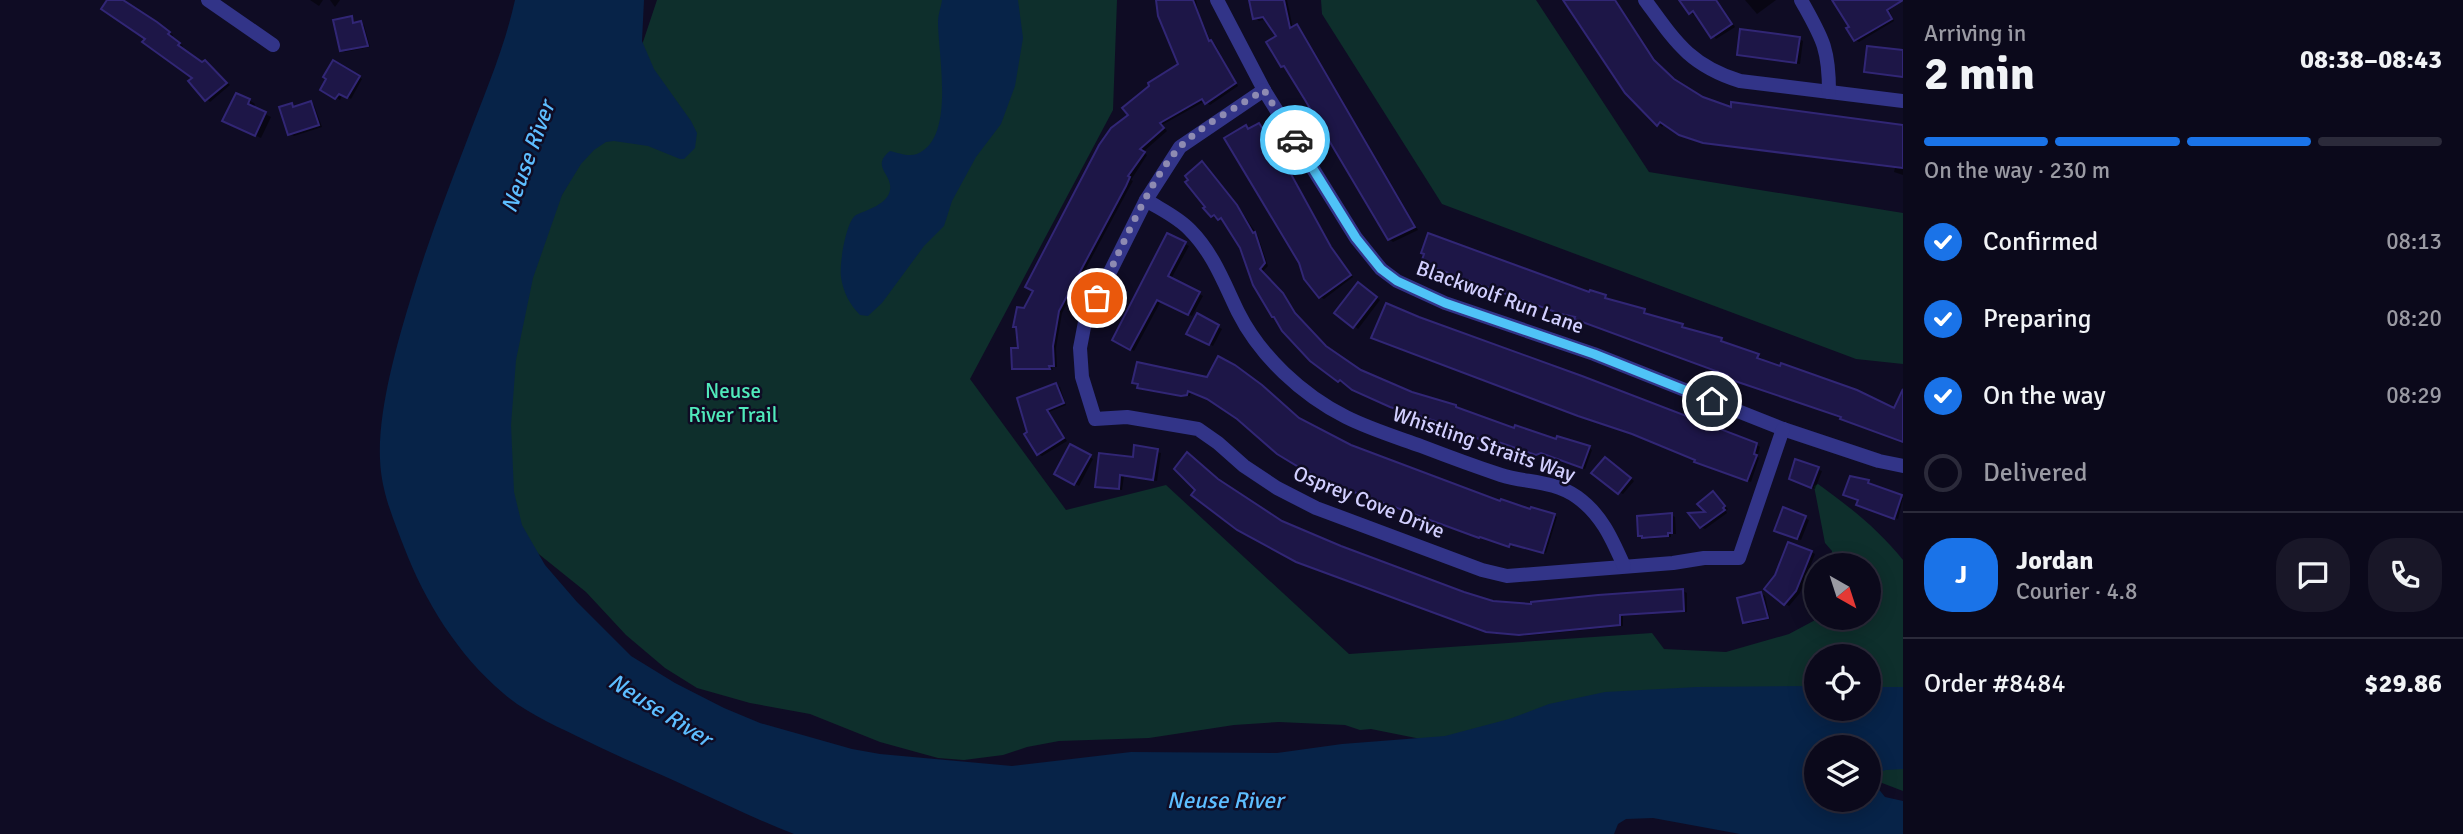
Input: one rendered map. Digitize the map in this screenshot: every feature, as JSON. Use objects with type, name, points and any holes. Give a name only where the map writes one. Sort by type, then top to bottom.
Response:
[{"type":"street","points":[[208,0],[273,45]]},
{"type":"street","name":"Blackwolf Run Lane","points":[[1217,0],[1264,90],[1356,238],[1381,269],[1397,281],[1445,303],[1594,354],[1783,429],[1903,466]]},
{"type":"street","points":[[1645,0],[1672,37],[1692,58],[1715,73],[1740,81],[1903,101]]},
{"type":"street","points":[[1801,0],[1824,42],[1829,64],[1829,92]]},
{"type":"street","name":"Osprey Cove Drive","points":[[1264,90],[1180,147],[1146,200],[1085,322],[1080,348],[1082,377],[1096,419],[1127,417],[1198,429],[1244,466],[1277,488],[1317,508],[1482,570],[1507,576],[1673,563],[1704,558],[1739,558],[1783,429]]},
{"type":"street","name":"Whistling Straits Way","points":[[1146,200],[1187,227],[1198,238],[1247,329],[1262,350],[1311,397],[1347,418],[1396,437],[1504,476],[1539,482],[1576,496],[1608,530],[1623,566]]},
{"type":"green space","name":"Neuse River Trail","points":[[657,0],[1117,0],[1113,110],[970,379],[1066,510],[1166,485],[1349,654],[1652,633],[1664,649],[1726,652],[1789,634],[1804,626],[1804,630],[1881,630],[1881,553],[1832,553],[1825,543],[1814,486],[1818,484],[1863,519],[1903,560],[1903,791],[1881,783],[1881,735],[1804,735],[1804,746],[1421,739],[1371,729],[1360,730],[1345,725],[1279,722],[1234,725],[1149,738],[1059,741],[1003,755],[964,760],[938,758],[880,742],[810,714],[750,703],[697,688],[665,668],[626,635],[586,592],[529,545],[479,412],[524,260],[633,72]]},
{"type":"green space","points":[[1321,0],[1536,0],[1649,172],[1903,213],[1903,364],[1856,359],[1442,204],[1322,14]]},
{"type":"water","name":"Neuse River","points":[[515,0],[644,0],[642,41],[654,69],[697,133],[695,148],[684,159],[648,146],[614,141],[606,142],[594,150],[581,164],[562,195],[533,278],[516,360],[511,425],[514,492],[522,525],[545,565],[577,602],[631,656],[675,683],[760,723],[852,749],[1012,766],[1131,752],[1277,753],[1342,744],[1445,736],[1509,719],[1549,704],[1605,692],[1697,687],[1804,686],[1804,721],[1881,721],[1881,687],[1903,687],[1903,769],[1881,771],[1881,735],[1804,735],[1804,812],[1881,812],[1881,792],[1885,797],[1903,801],[1903,834],[1740,834],[1653,818],[1626,819],[1618,824],[1614,834],[794,834],[533,714],[512,701],[487,678],[444,626],[412,568],[385,493],[380,459],[385,400],[405,319],[436,221]]},
{"type":"water","points":[[942,0],[1018,0],[1023,38],[1015,86],[1001,124],[976,157],[952,201],[944,226],[924,246],[882,303],[868,316],[860,315],[847,298],[841,277],[846,234],[856,215],[876,206],[888,195],[890,184],[882,166],[884,157],[890,151],[917,154],[929,145],[937,132],[942,94],[938,22]]},
{"type":"building","points":[[107,0],[123,0],[157,22],[170,32],[168,34],[180,43],[178,45],[202,62],[205,60],[227,83],[205,101],[188,81],[192,78],[142,42],[145,39],[101,9]]},
{"type":"building","points":[[1156,0],[1193,0],[1209,41],[1211,40],[1236,83],[1205,104],[1202,99],[1160,123],[1164,128],[1140,149],[1145,152],[1128,176],[1130,177],[1126,186],[1059,311],[1053,346],[1054,366],[1049,366],[1050,369],[1012,369],[1011,348],[1018,348],[1016,327],[1013,327],[1017,307],[1024,308],[1033,291],[1025,287],[1099,145],[1111,128],[1128,115],[1122,108],[1149,86],[1148,83],[1178,64],[1158,16]]},
{"type":"building","points":[[1249,0],[1284,0],[1290,28],[1297,24],[1415,227],[1388,240],[1305,100],[1266,42],[1276,36],[1263,17],[1253,19]]},
{"type":"building","points":[[1563,0],[1615,0],[1654,60],[1674,79],[1703,97],[1731,107],[1731,102],[1903,125],[1903,168],[1703,143],[1679,135],[1660,122],[1657,126],[1625,93]]},
{"type":"building","points":[[1679,0],[1716,0],[1732,24],[1711,38],[1693,11],[1689,14]]},
{"type":"building","points":[[1832,0],[1903,0],[1887,10],[1892,19],[1854,41],[1846,28],[1849,27]]},
{"type":"building","points":[[352,16],[353,23],[361,21],[368,46],[340,51],[333,20]]},
{"type":"building","points":[[1740,29],[1800,37],[1796,63],[1737,55]]},
{"type":"building","points":[[1867,46],[1903,50],[1903,77],[1864,72]]},
{"type":"building","points":[[333,60],[360,76],[347,98],[339,94],[335,99],[320,90],[326,79],[323,77]]},
{"type":"building","points":[[236,93],[250,99],[248,104],[266,112],[255,136],[222,121]]},
{"type":"building","points":[[311,101],[319,125],[288,135],[279,107],[292,103],[293,107]]},
{"type":"building","points":[[1259,123],[1286,165],[1331,247],[1351,275],[1319,298],[1304,279],[1299,263],[1224,138],[1246,125],[1248,129]]},
{"type":"building","points":[[1202,161],[1237,205],[1253,233],[1255,232],[1265,263],[1260,269],[1326,346],[1361,370],[1412,392],[1456,405],[1514,428],[1515,425],[1556,439],[1557,436],[1590,446],[1582,468],[1541,453],[1536,455],[1501,443],[1496,446],[1435,421],[1390,407],[1352,390],[1340,380],[1338,382],[1310,361],[1272,317],[1253,285],[1240,248],[1221,218],[1218,220],[1214,215],[1211,217],[1185,182],[1188,180],[1185,176]]},
{"type":"building","points":[[1167,233],[1186,242],[1168,276],[1200,292],[1188,315],[1157,300],[1130,350],[1112,340]]},
{"type":"building","points":[[1428,233],[1589,292],[1590,290],[1606,295],[1605,298],[1645,309],[1644,313],[1683,324],[1682,327],[1722,338],[1721,341],[1759,354],[1757,358],[1780,366],[1781,363],[1857,390],[1894,408],[1903,389],[1903,442],[1840,419],[1841,417],[1726,378],[1727,375],[1574,319],[1575,317],[1421,263],[1424,254],[1421,253]]},
{"type":"building","points":[[1358,282],[1377,297],[1353,328],[1334,313]]},
{"type":"building","points":[[1386,303],[1757,443],[1754,454],[1757,455],[1747,481],[1694,462],[1695,460],[1632,434],[1371,338]]},
{"type":"building","points":[[1197,313],[1219,325],[1209,345],[1186,334]]},
{"type":"building","points":[[1218,356],[1262,385],[1299,418],[1351,445],[1500,501],[1501,499],[1555,514],[1543,553],[1479,538],[1340,487],[1277,454],[1237,419],[1207,399],[1188,391],[1187,395],[1181,396],[1137,388],[1138,384],[1132,383],[1137,362],[1207,377]]},
{"type":"building","points":[[1056,383],[1064,403],[1047,410],[1064,438],[1037,455],[1024,434],[1027,432],[1017,398]]},
{"type":"building","points":[[1070,444],[1091,455],[1074,485],[1054,474]]},
{"type":"building","points":[[1134,445],[1158,449],[1153,480],[1120,475],[1119,489],[1095,487],[1099,453],[1133,457]]},
{"type":"building","points":[[1187,452],[1218,479],[1282,521],[1464,592],[1493,601],[1531,604],[1598,595],[1683,589],[1684,611],[1620,615],[1620,625],[1519,635],[1486,632],[1296,562],[1237,530],[1191,495],[1195,490],[1174,469]]},
{"type":"building","points":[[1605,457],[1631,478],[1618,494],[1591,473]]},
{"type":"building","points":[[1795,459],[1819,467],[1811,488],[1789,479]]},
{"type":"building","points":[[1850,476],[1869,480],[1868,483],[1902,495],[1894,519],[1856,505],[1858,500],[1843,495]]},
{"type":"building","points":[[1713,491],[1725,506],[1725,510],[1700,528],[1688,513],[1705,512],[1697,504]]},
{"type":"building","points":[[1783,507],[1806,516],[1797,539],[1774,531]]},
{"type":"building","points":[[1672,513],[1672,533],[1668,533],[1668,536],[1638,536],[1637,516]]},
{"type":"building","points":[[1788,542],[1812,551],[1804,553],[1804,571],[1796,591],[1784,605],[1764,589],[1775,575]]},
{"type":"building","points":[[1761,592],[1768,618],[1743,623],[1737,598]]},
{"type":"way so far","points":[[1097,298],[1161,173],[1180,147],[1193,136],[1264,90],[1295,140]]},
{"type":"route","points":[[1295,140],[1356,238],[1381,269],[1397,281],[1445,303],[1594,354],[1712,401]]}]
